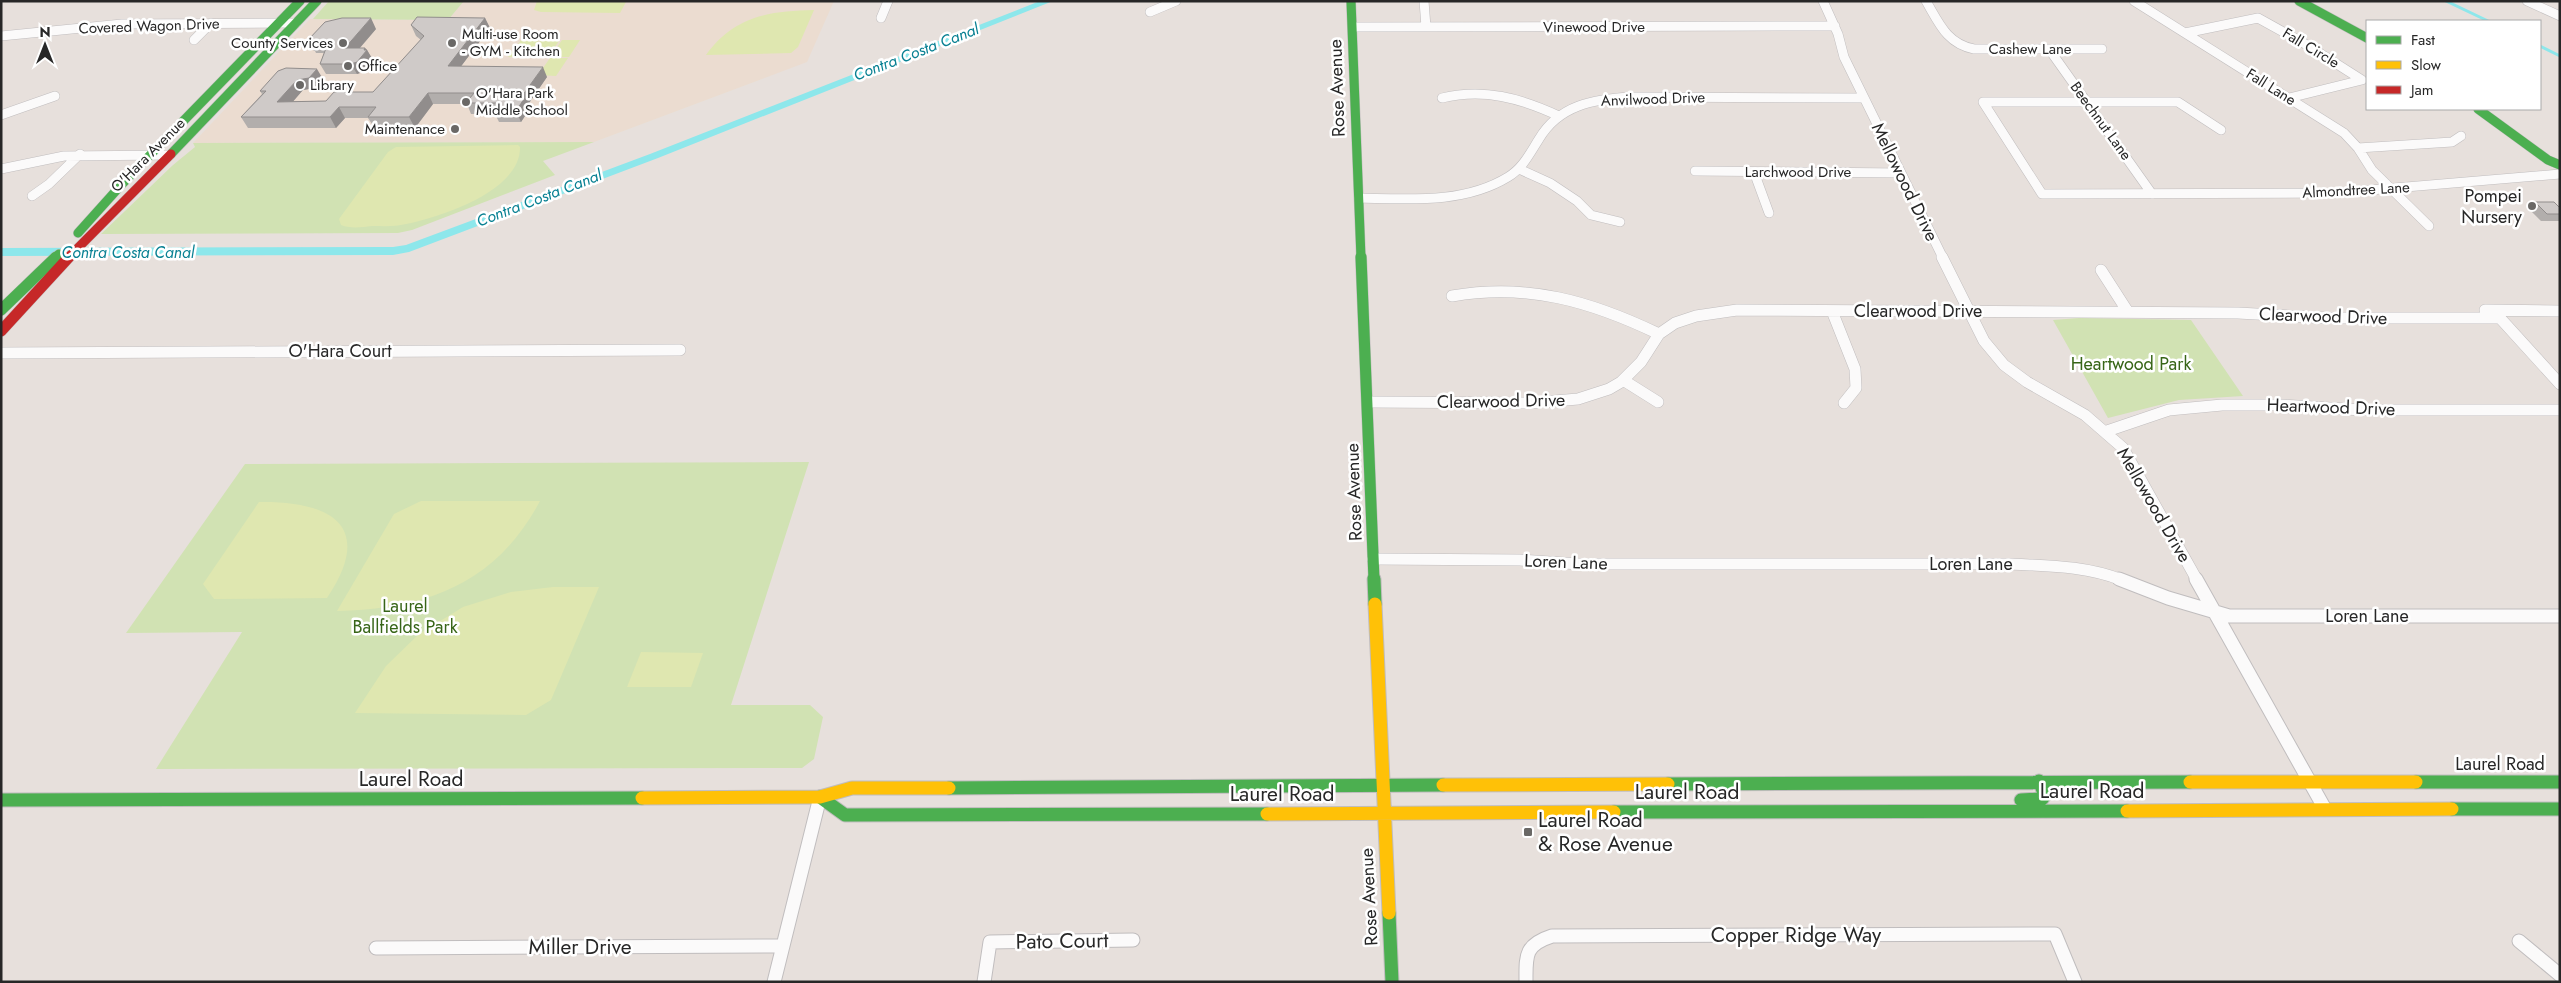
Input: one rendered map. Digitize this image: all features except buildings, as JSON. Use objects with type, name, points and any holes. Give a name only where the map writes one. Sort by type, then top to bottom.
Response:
[{"type":"main road","name":"O'Hara Avenue","points":[[1,331],[150,155],[300,1]]},
{"type":"main road","name":"O'Hara Avenue","points":[[1,310],[56,256],[78,247],[170,155],[317,1]]},
{"type":"main road","name":"Rose Avenue","points":[[1351,1],[1368,402],[1382,812],[1392,982]]},
{"type":"main road","points":[[2298,1],[2366,37]]},
{"type":"main road","points":[[2320,1],[2366,27]]},
{"type":"main road","points":[[264,37],[286,34]]},
{"type":"main road","points":[[2479,110],[2548,160],[2560,165]]},
{"type":"main road","points":[[2495,110],[2560,156]]},
{"type":"main road","points":[[1982,810],[2010,800],[2042,799],[2045,795],[2039,781]]},
{"type":"main road","name":"Laurel Road","points":[[1,800],[820,797],[852,788],[2039,781],[2560,782]]},
{"type":"main road","name":"Laurel Road","points":[[820,797],[844,815],[2560,809]]},
{"type":"street","points":[[881,18],[888,1]]},
{"type":"street","points":[[1150,12],[1176,1]]},
{"type":"street","points":[[1424,1],[1426,27]]},
{"type":"street","name":"Mellowood Drive","points":[[1823,1],[1835,26],[1844,57],[1969,311],[1994,357],[2009,372],[2033,388],[2077,410],[2107,431],[2131,460],[2326,809]]},
{"type":"street","name":"Cashew Lane","points":[[1926,1],[1950,40],[1959,47],[1974,49],[2102,49]]},
{"type":"street","name":"Fall Lane","points":[[2134,1],[2336,128],[2358,148],[2365,162],[2429,226]]},
{"type":"street","points":[[2527,1],[2560,16]]},
{"type":"street","points":[[2536,5],[2545,1]]},
{"type":"street","name":"Fall Circle","points":[[2185,34],[2258,18],[2307,45],[2362,80],[2289,98]]},
{"type":"street","points":[[194,40],[211,23]]},
{"type":"street","name":"Covered Wagon Drive","points":[[1,36],[122,24],[296,23]]},
{"type":"street","name":"Vinewood Drive","points":[[1352,27],[1835,26]]},
{"type":"street","name":"Beechnut Lane","points":[[2049,49],[2152,194]]},
{"type":"street","points":[[1442,98],[1455,94],[1506,95],[1523,99],[1559,116]]},
{"type":"street","points":[[1,115],[55,96]]},
{"type":"street","name":"Anvilwood Drive","points":[[1359,198],[1429,198],[1458,195],[1488,187],[1519,169],[1528,159],[1543,130],[1559,116],[1580,104],[1613,98],[1864,98]]},
{"type":"street","name":"Almondtree Lane","points":[[2087,102],[1983,102],[2042,194],[2335,193],[2560,174]]},
{"type":"street","points":[[2087,102],[2178,102],[2221,130]]},
{"type":"street","points":[[2358,148],[2452,142],[2461,136]]},
{"type":"street","points":[[1,169],[40,158],[80,154],[170,155]]},
{"type":"street","points":[[32,196],[49,184],[80,154]]},
{"type":"street","points":[[1519,169],[1557,187],[1592,215],[1620,222]]},
{"type":"street","name":"Larchwood Drive","points":[[1694,171],[1901,173]]},
{"type":"street","points":[[1754,172],[1769,213]]},
{"type":"street","points":[[2101,270],[2128,312]]},
{"type":"street","points":[[1452,296],[1501,290],[1552,296],[1620,316],[1659,334]]},
{"type":"street","points":[[2479,310],[2560,311]]},
{"type":"street","points":[[1832,311],[1855,369],[1856,388],[1844,403]]},
{"type":"street","name":"Clearwood Drive","points":[[1368,402],[1549,403],[1581,399],[1610,388],[1623,380],[1640,365],[1659,334],[1689,318],[1714,312],[2128,312],[2238,313],[2328,318],[2500,318],[2560,384]]},
{"type":"street","name":"O'Hara Court","points":[[1,353],[680,350]]},
{"type":"street","points":[[1623,380],[1658,402]]},
{"type":"street","name":"Heartwood Drive","points":[[2107,431],[2169,410],[2222,405],[2280,405],[2362,410],[2560,410]]},
{"type":"street","name":"Loren Lane","points":[[1373,559],[1520,560],[1578,564],[2012,564],[2071,567],[2106,574],[2215,613],[2229,616],[2560,616]]},
{"type":"street","points":[[774,982],[820,797]]},
{"type":"street","name":"Copper Ridge Way","points":[[1526,982],[1526,955],[1537,941],[1552,936],[2056,934],[2075,982]]},
{"type":"street","name":"Pato Court","points":[[984,982],[990,942],[1133,940]]},
{"type":"street","points":[[2519,940],[2560,975]]},
{"type":"street","name":"Miller Drive","points":[[376,948],[783,946]]},
{"type":"shaded area","name":"O'Hara Park Middle School","points":[[464,1],[834,1],[807,62],[594,142],[193,143],[310,19],[448,20]]},
{"type":"green space","points":[[329,1],[464,1],[448,20],[313,19]]},
{"type":"green space","points":[[537,1],[626,2],[620,13],[541,12],[534,10]]},
{"type":"green space","points":[[814,10],[798,47],[791,53],[706,55],[728,32],[754,18],[782,12]]},
{"type":"green space","points":[[521,40],[539,40],[527,57],[508,57]]},
{"type":"green space","points":[[541,40],[559,41],[548,57],[529,57]]},
{"type":"green space","points":[[562,40],[580,40],[569,57],[550,57]]},
{"type":"green space","points":[[550,58],[568,58],[556,76],[538,75]]},
{"type":"green space","points":[[594,142],[543,161],[555,175],[412,230],[398,233],[101,234],[173,165],[195,147],[193,143]]},
{"type":"green space","points":[[518,145],[520,147],[517,163],[508,177],[494,189],[458,208],[398,226],[353,227],[341,225],[339,219],[388,152],[396,147]]},
{"type":"green space","name":"Heartwood Park","points":[[2079,318],[2191,320],[2243,396],[2179,400],[2108,418],[2053,320]]},
{"type":"green space","name":"Laurel Ballfields Park","points":[[809,462],[731,705],[810,705],[823,717],[814,759],[802,768],[156,769],[242,632],[126,633],[245,464]]},
{"type":"green space","points":[[421,501],[540,501],[522,529],[502,553],[480,572],[455,586],[429,597],[400,605],[337,611],[394,514]]},
{"type":"green space","points":[[259,502],[306,506],[325,513],[338,522],[346,535],[347,552],[341,573],[327,598],[214,599],[203,584]]},
{"type":"green space","points":[[553,587],[599,587],[551,700],[526,715],[355,713],[386,666],[419,634],[463,607],[511,592]]},
{"type":"green space","points":[[641,652],[703,653],[691,687],[627,687]]},
{"type":"waterway","name":"Contra Costa Canal","points":[[1,252],[393,251],[409,248],[654,156],[1049,1]]},
{"type":"waterway","points":[[2446,1],[2486,20]]},
{"type":"waterway","points":[[2541,46],[2560,56]]},
{"type":"traffic: fast","points":[[78,233],[122,184],[300,1]]},
{"type":"traffic: fast","points":[[171,154],[317,1]]},
{"type":"traffic: fast","points":[[1351,1],[1375,604]]},
{"type":"traffic: fast","points":[[2299,1],[2366,37]]},
{"type":"traffic: fast","points":[[2479,110],[2548,160],[2560,165]]},
{"type":"traffic: fast","points":[[1,310],[59,254]]},
{"type":"traffic: fast","points":[[2021,800],[2042,799],[2045,795],[2039,781]]},
{"type":"traffic: fast","points":[[1668,784],[2190,782]]},
{"type":"traffic: fast","points":[[2416,782],[2560,782]]},
{"type":"traffic: fast","points":[[949,788],[1443,785]]},
{"type":"traffic: fast","points":[[820,797],[845,815],[1267,814]]},
{"type":"traffic: fast","points":[[1,800],[642,798]]},
{"type":"traffic: fast","points":[[2452,809],[2560,809]]},
{"type":"traffic: fast","points":[[1614,812],[2127,811]]},
{"type":"traffic: fast","points":[[1389,913],[1392,982]]},
{"type":"traffic: slow","points":[[1375,604],[1389,913]]},
{"type":"traffic: slow","points":[[2190,782],[2416,782]]},
{"type":"traffic: slow","points":[[1443,785],[1668,784]]},
{"type":"traffic: slow","points":[[642,798],[820,797],[852,788],[949,788]]},
{"type":"traffic: slow","points":[[2127,811],[2452,809]]},
{"type":"traffic: slow","points":[[1267,814],[1614,812]]},
{"type":"traffic: jam","points":[[1,331],[78,247],[171,154]]},
{"type":"place","name":"County Services","points":[[343,43]]},
{"type":"place","name":"Multi-use Room - GYM - Kitchen","points":[[452,43]]},
{"type":"place","name":"Office","points":[[348,66]]},
{"type":"place","name":"Library","points":[[300,85]]},
{"type":"place","name":"O'Hara Park Middle School","points":[[466,102]]},
{"type":"place","name":"Maintenance","points":[[455,129]]},
{"type":"place","name":"Pompei Nursery","points":[[2532,206]]},
{"type":"place","name":"Laurel Road & Rose Avenue","points":[[1528,832]]}]
